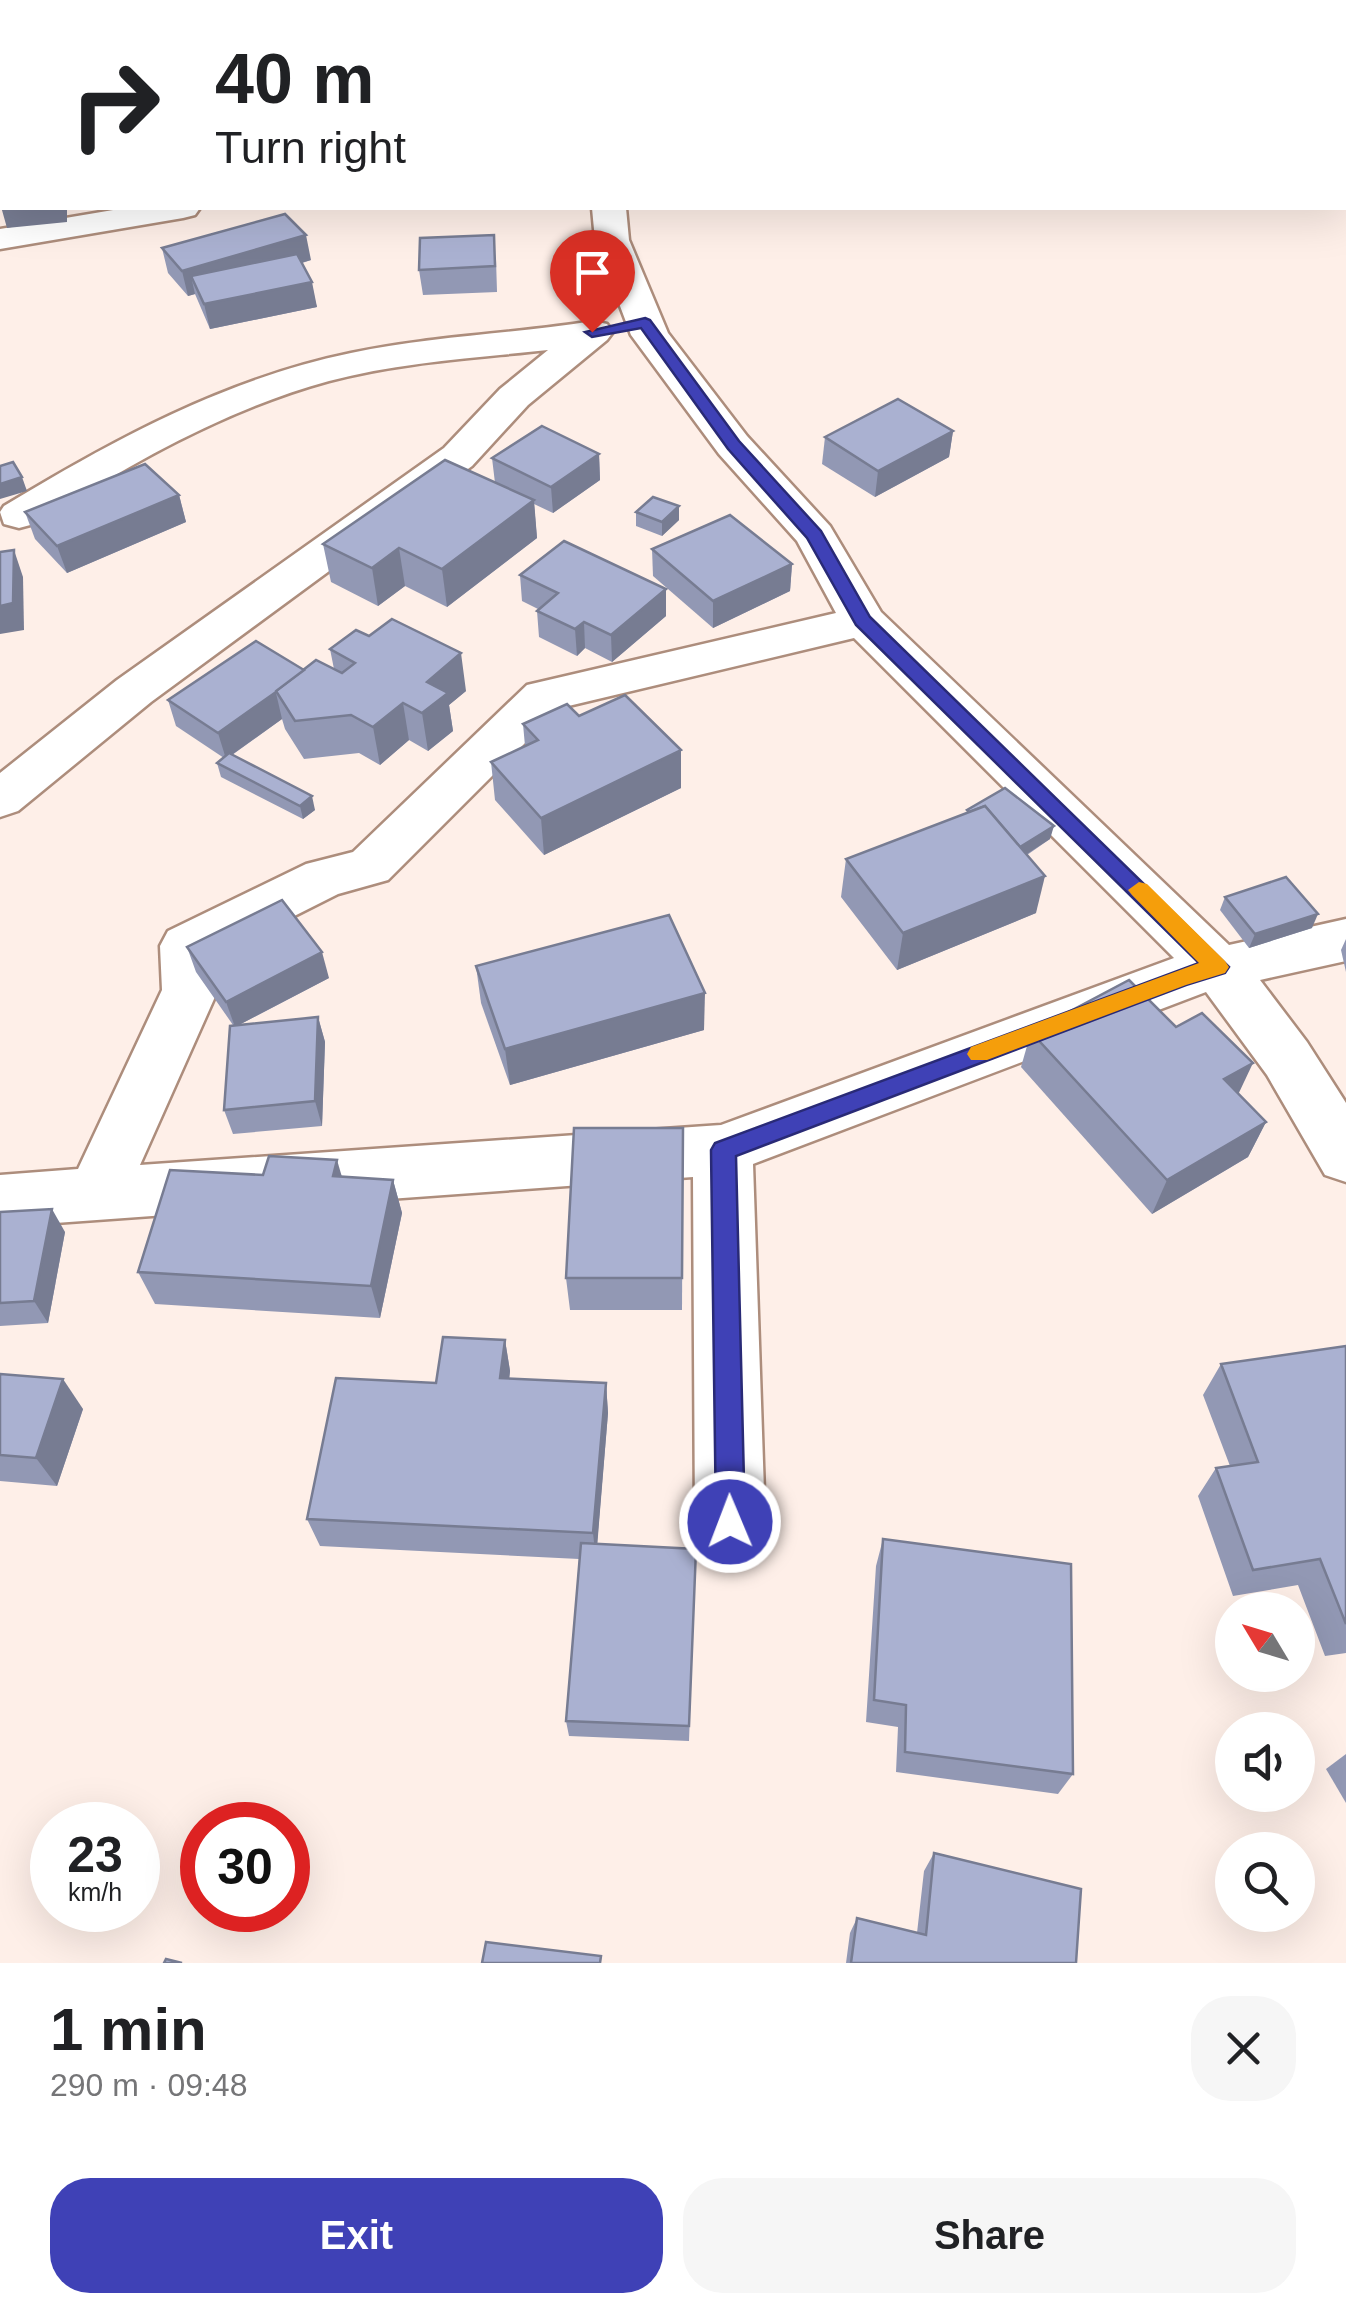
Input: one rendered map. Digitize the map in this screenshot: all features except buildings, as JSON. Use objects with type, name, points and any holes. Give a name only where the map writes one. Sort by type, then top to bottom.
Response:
[{"type":"street","points":[[0,239],[171,210]]},
{"type":"street","points":[[603,210],[645,323],[734,445],[815,535],[862,621],[1218,967],[1302,1075],[1346,1157]]},
{"type":"street","points":[[19,515],[221,405],[314,372],[428,350],[645,323]]},
{"type":"street","points":[[0,799],[134,690],[458,457],[514,397],[592,332]]},
{"type":"street","points":[[96,1196],[190,990],[187,946],[324,878],[370,867],[544,696],[862,621]]},
{"type":"street","points":[[0,1201],[723,1150],[1181,977],[1346,940]]},
{"type":"street","points":[[723,1150],[730,1522]]},
{"type":"slow traffic","points":[[979,1054],[1181,977],[1218,967],[1139,890]]},
{"type":"route","points":[[592,332],[645,323],[650,336],[734,445],[815,535],[862,621],[1218,967],[1181,977],[723,1150],[730,1522]]}]
